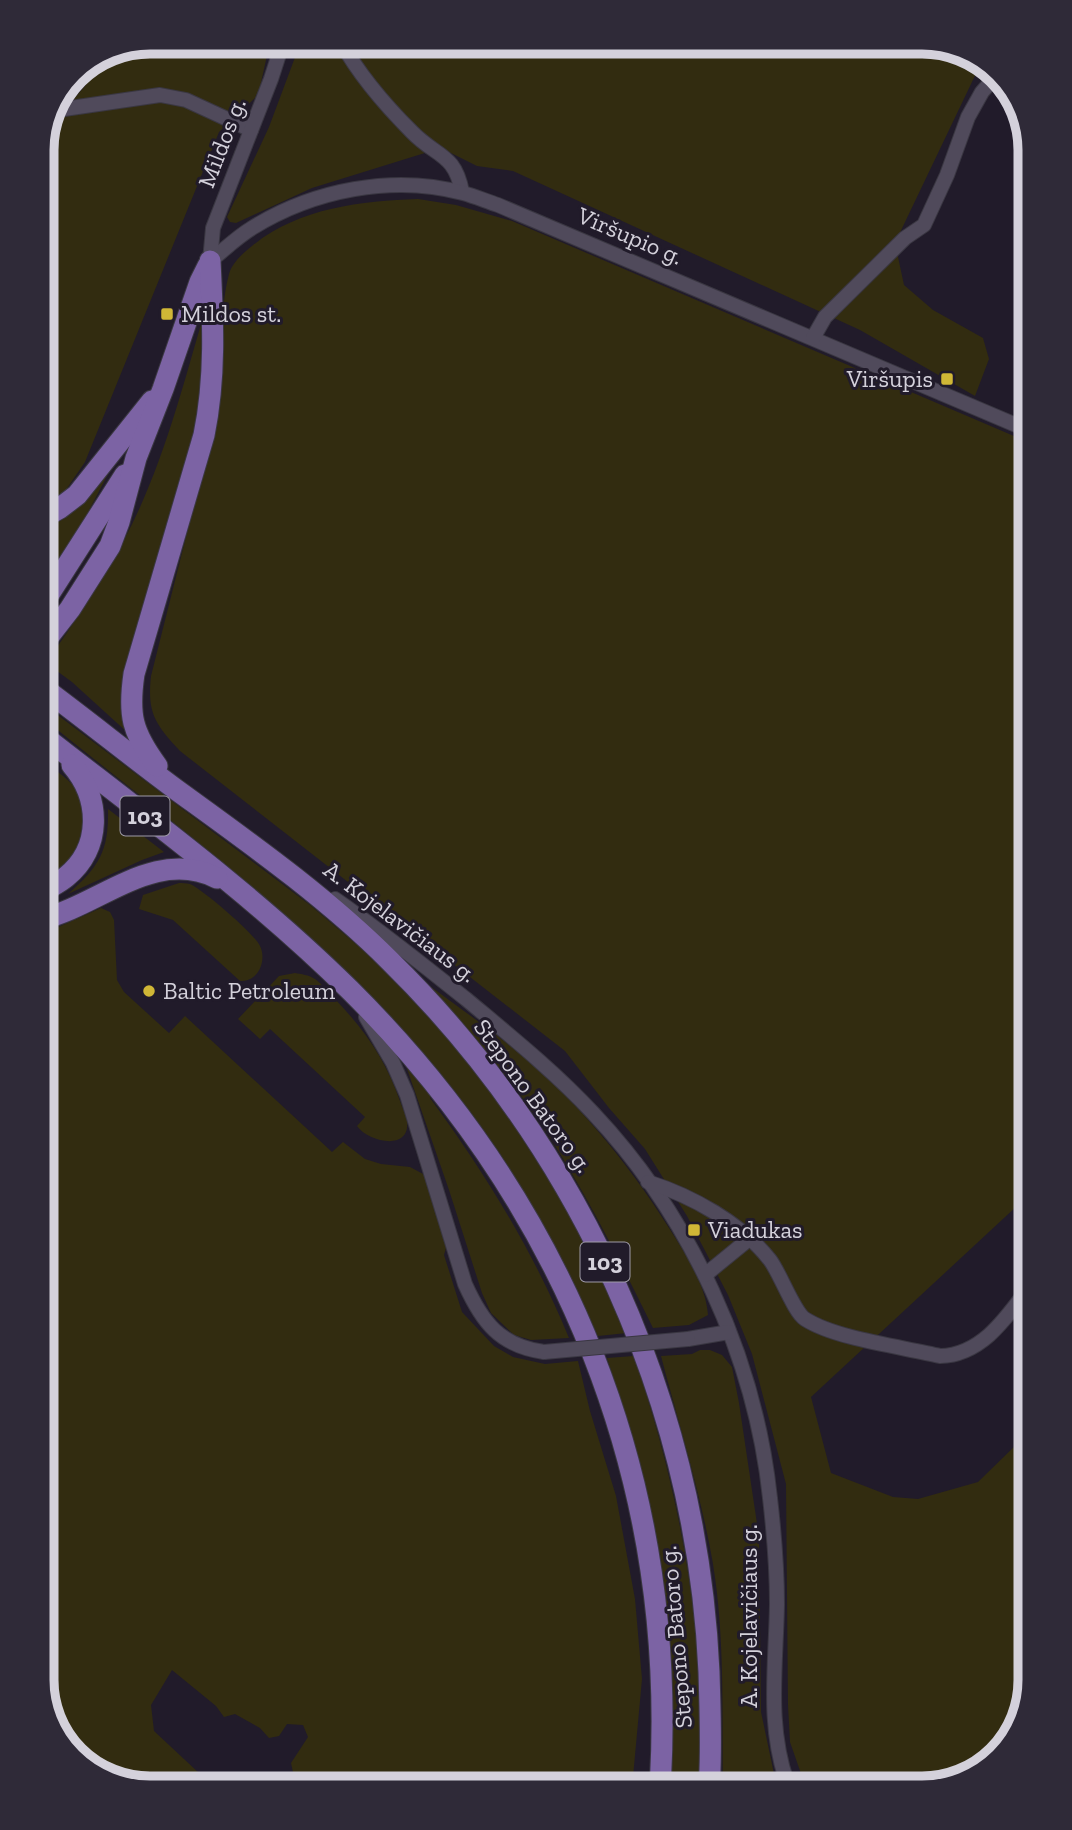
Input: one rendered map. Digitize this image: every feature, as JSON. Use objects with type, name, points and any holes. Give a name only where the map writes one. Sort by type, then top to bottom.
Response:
[{"type":"main road","points":[[54,630],[110,546],[136,458],[210,261]]},
{"type":"main road","points":[[173,787],[141,744],[133,724],[131,695],[134,674],[204,435],[210,406],[214,327],[210,261]]},
{"type":"main road","points":[[54,511],[77,495],[163,389]]},
{"type":"main road","points":[[54,585],[136,458]]},
{"type":"main road","name":"Stepono Batoro g.","points":[[54,696],[261,852],[388,958],[483,1065],[528,1126],[566,1185],[624,1301],[653,1377],[686,1493],[699,1563],[707,1635],[711,1718],[709,1776]]},
{"type":"main road","name":"Stepono Batoro g.","points":[[54,745],[237,887],[349,989],[424,1070],[489,1156],[521,1205],[554,1264],[582,1327],[637,1493],[657,1604],[662,1664],[661,1776]]},
{"type":"main road","points":[[54,746],[80,774],[90,794],[95,820],[93,839],[83,859],[65,878],[54,885]]},
{"type":"main road","points":[[54,914],[167,868],[180,867],[198,871],[237,887]]},
{"type":"street","name":"Mildos g.","points":[[210,261],[213,228],[279,54]]},
{"type":"street","points":[[350,54],[384,102],[406,126],[450,161],[459,175],[462,192]]},
{"type":"street","points":[[813,338],[824,317],[905,239],[924,225],[968,117],[990,83]]},
{"type":"street","points":[[64,109],[160,95],[186,100],[251,130]]},
{"type":"street","name":"Viršupio g.","points":[[210,261],[252,228],[270,218],[345,191],[400,185],[462,192],[1018,426]]},
{"type":"street","name":"A. Kojelavičiaus g.","points":[[261,852],[337,900],[416,959],[552,1072],[593,1113],[648,1182],[679,1227],[705,1275],[729,1332],[741,1366],[761,1443],[769,1494],[777,1602],[773,1724],[785,1776]]},
{"type":"street","points":[[349,989],[393,1063],[407,1095],[465,1284],[477,1311],[489,1326],[508,1341],[528,1350],[544,1352],[688,1339],[729,1332]]},
{"type":"street","points":[[648,1182],[670,1189],[725,1220],[749,1239],[770,1259],[802,1318],[825,1330],[940,1356],[962,1354],[987,1337],[1018,1300]]},
{"type":"street","points":[[705,1275],[749,1239]]},
{"type":"shaded area","points":[[151,54],[267,54],[255,98],[219,132],[85,462],[59,500],[54,503],[54,144],[63,112],[99,69],[120,59]]},
{"type":"shaded area","points":[[296,54],[928,54],[952,59],[977,72],[895,243],[904,285],[933,310],[983,338],[989,359],[975,396],[860,330],[513,171],[477,166],[441,148],[312,188],[236,223],[230,222],[227,217],[269,127]]},
{"type":"shaded area","points":[[418,199],[456,205],[512,221],[1018,438],[1018,1205],[811,1397],[831,1473],[893,1497],[918,1499],[978,1482],[1018,1444],[1017,1692],[1010,1716],[998,1738],[975,1760],[952,1771],[921,1776],[802,1776],[790,1742],[786,1484],[752,1354],[728,1295],[687,1216],[645,1149],[565,1051],[180,751],[164,733],[152,709],[151,676],[220,402],[222,322],[230,270],[245,252],[270,233],[289,223],[331,209]]},
{"type":"shaded area","points":[[206,307],[202,408],[128,733],[54,669],[54,651],[97,587],[124,540],[150,484],[171,425]]},
{"type":"shaded area","points":[[116,459],[77,533],[54,566],[54,513]]},
{"type":"shaded area","points":[[54,712],[310,905],[382,966],[441,1029],[491,1090],[572,1216],[627,1333],[598,1336],[548,1233],[519,1184],[488,1136],[442,1076],[392,1019],[338,964],[222,863],[54,727]]},
{"type":"shaded area","points":[[54,770],[78,792],[83,812],[75,851],[54,873]]},
{"type":"shaded area","points":[[108,809],[164,852],[68,894],[95,866],[100,857],[107,836]]},
{"type":"shaded area","points":[[179,883],[190,884],[205,894],[256,940],[262,959],[260,969],[254,976],[240,981],[173,920],[139,909],[143,895]]},
{"type":"shaded area","points":[[101,908],[110,912],[114,920],[117,980],[124,992],[169,1033],[185,1016],[332,1152],[343,1142],[365,1159],[381,1164],[410,1167],[425,1175],[446,1248],[444,1255],[462,1312],[494,1346],[513,1357],[545,1364],[578,1361],[616,1496],[635,1599],[642,1679],[633,1776],[294,1776],[291,1763],[308,1737],[303,1725],[287,1724],[279,1736],[269,1738],[260,1728],[235,1714],[224,1717],[216,1706],[172,1670],[151,1705],[154,1731],[202,1776],[144,1776],[120,1771],[97,1760],[70,1733],[59,1710],[54,1679],[54,929]]},
{"type":"shaded area","points":[[295,973],[320,983],[355,1021],[373,1046],[388,1072],[406,1116],[406,1131],[402,1137],[396,1140],[379,1140],[362,1132],[357,1126],[365,1117],[270,1029],[260,1039],[238,1019],[279,976]]},
{"type":"shaded area","points":[[430,986],[535,1066],[598,1131],[653,1203],[682,1248],[699,1281],[708,1315],[689,1325],[653,1328],[587,1201],[543,1127],[503,1073]]},
{"type":"shaded area","points":[[405,1063],[431,1092],[430,1098],[507,1214],[540,1275],[569,1338],[531,1340],[514,1335],[491,1313]]},
{"type":"shaded area","points":[[700,1350],[710,1350],[722,1355],[732,1367],[759,1537],[761,1712],[774,1776],[723,1776],[721,1648],[713,1564],[696,1486],[661,1356],[692,1354]]},
{"type":"shaded area","points":[[634,1356],[651,1408],[678,1515],[695,1623],[701,1733],[699,1776],[670,1776],[671,1677],[660,1570],[638,1464],[607,1358]]},
{"type":"place","name":"Mildos st.","points":[[167,314]]},
{"type":"place","name":"Viršupis","points":[[947,379]]},
{"type":"place","name":"Baltic Petroleum","points":[[149,991]]},
{"type":"place","name":"Viadukas","points":[[694,1230]]}]
